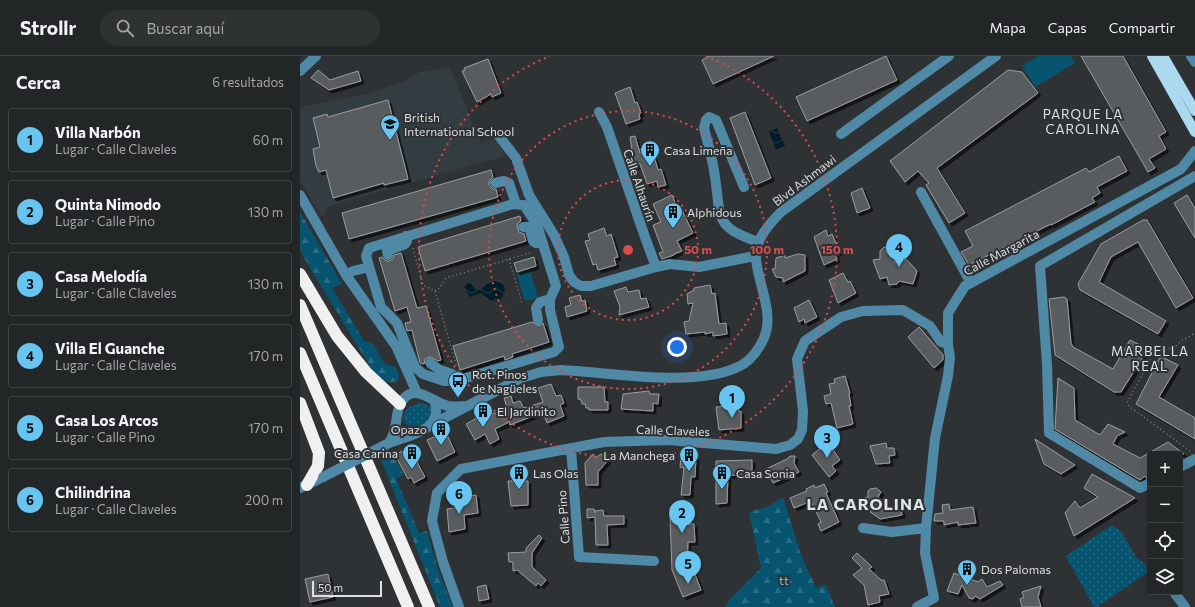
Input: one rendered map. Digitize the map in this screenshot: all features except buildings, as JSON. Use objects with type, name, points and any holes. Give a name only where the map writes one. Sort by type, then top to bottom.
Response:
[{"type":"highway","points":[[300,274],[337,336],[366,372],[400,404]]},
{"type":"highway","points":[[300,305],[429,607]]},
{"type":"highway","points":[[300,353],[408,607]]},
{"type":"highway","points":[[300,403],[319,454],[318,466],[303,486]]},
{"type":"main road","points":[[1152,56],[1195,132]]},
{"type":"main road","points":[[1164,56],[1195,111]]},
{"type":"street","points":[[300,71],[316,56]]},
{"type":"street","points":[[841,134],[949,56]]},
{"type":"street","name":"Blvd Ashmawi","points":[[431,426],[521,378],[541,372],[561,370],[682,377],[716,373],[739,366],[757,352],[767,327],[767,307],[756,270],[755,256],[759,242],[769,226],[781,212],[996,56]]},
{"type":"street","points":[[1191,56],[1195,62]]},
{"type":"street","name":"Calle Alhaurín","points":[[599,112],[607,127],[656,266]]},
{"type":"street","points":[[744,187],[716,120],[709,117],[706,120],[704,128],[715,178],[717,204],[722,220],[729,228],[741,236],[759,242]]},
{"type":"street","points":[[499,136],[516,158],[529,195],[554,235],[564,257],[569,275],[574,282],[582,286],[591,286],[656,266],[670,264],[699,267],[755,256]]},
{"type":"street","name":"Calle Margarita","points":[[917,607],[936,603],[925,553],[926,528],[935,438],[948,376],[950,357],[948,344],[948,313],[957,297],[964,286],[1181,169],[1186,160],[1195,151]]},
{"type":"street","points":[[1147,484],[1140,488],[1049,433],[1047,365],[1040,266],[1195,176],[1186,160]]},
{"type":"street","points":[[495,183],[504,181],[510,183],[516,204]]},
{"type":"street","points":[[921,192],[971,283]]},
{"type":"street","points":[[300,195],[346,275],[396,346],[418,393]]},
{"type":"street","points":[[516,204],[524,205],[537,225],[556,286],[550,299],[550,310],[558,347],[554,352],[457,381],[444,381],[423,374],[415,367],[397,323],[381,307],[366,256],[369,248],[408,236],[516,204]]},
{"type":"street","points":[[523,227],[529,227],[533,241],[536,244],[544,246]]},
{"type":"street","points":[[388,256],[387,251],[405,244],[408,236]]},
{"type":"street","points":[[549,261],[564,257]]},
{"type":"street","points":[[346,275],[353,271],[369,267]]},
{"type":"street","points":[[538,320],[536,308],[540,302],[550,299]]},
{"type":"street","name":"Calle Claveles","points":[[459,607],[443,562],[432,521],[437,493],[462,469],[604,442],[668,440],[776,449],[790,445],[798,439],[802,430],[803,411],[797,359],[805,342],[842,317],[863,311],[903,310],[930,326],[941,342],[948,344]]},
{"type":"street","points":[[930,326],[948,320]]},
{"type":"street","points":[[430,363],[440,370],[452,374],[457,381]]},
{"type":"street","points":[[303,486],[389,444],[431,426],[437,415],[434,400],[426,394],[418,393],[410,395],[400,404],[395,435],[389,444]]},
{"type":"street","name":"Blvd Ashmawi","points":[[434,400],[448,406],[469,406]]},
{"type":"street","points":[[398,416],[401,425],[407,430],[421,430]]},
{"type":"street","name":"Calle Pino","points":[[571,448],[579,556],[654,561]]},
{"type":"street","points":[[1183,465],[1195,459]]},
{"type":"street","points":[[863,528],[892,532],[926,528]]},
{"type":"street","points":[[1176,595],[1185,607]]},
{"type":"path","points":[[408,236],[423,285],[435,292],[457,381]]},
{"type":"path","points":[[435,292],[446,278],[509,259],[544,246]]},
{"type":"path","points":[[509,259],[522,303]]},
{"type":"path","points":[[1195,333],[1174,348],[1160,349],[1153,355],[1127,402],[1130,407],[1195,455]]},
{"type":"shaded area","name":"British International School","points":[[449,66],[481,143],[493,138],[499,142],[509,155],[326,207],[327,214],[321,216],[300,180],[300,107],[371,93],[400,83],[420,72]]},
{"type":"green space","points":[[1038,56],[1071,56],[1075,63],[1035,87],[1022,66]]},
{"type":"green space","points":[[300,212],[342,284],[332,288],[364,341],[373,344],[385,364],[396,367],[399,376],[398,381],[385,381],[374,373],[303,256],[300,249]]},
{"type":"green space","points":[[530,271],[538,298],[525,301],[517,275]]},
{"type":"green space","points":[[418,403],[423,403],[431,408],[430,417],[421,425],[407,425],[403,419],[404,413],[410,407]]},
{"type":"green space","points":[[391,452],[404,475],[396,478],[419,533],[427,531],[438,570],[453,607],[440,607],[380,457]]},
{"type":"green space","name":"tt","points":[[783,497],[801,555],[816,588],[826,585],[835,607],[725,607],[730,599],[761,568],[749,512],[768,507]]},
{"type":"green space","points":[[1112,525],[1122,534],[1139,560],[1145,564],[1147,573],[1097,607],[1094,607],[1066,556]]},
{"type":"water","points":[[777,128],[785,146],[776,150],[769,132]]},
{"type":"water","points":[[495,281],[503,284],[505,290],[501,300],[498,301],[490,300],[481,293],[470,297],[464,287],[470,283],[476,290],[480,290],[489,282]]},
{"type":"place","name":"British International School","points":[[390,141]]},
{"type":"place","name":"Casa Limeña","points":[[650,167]]},
{"type":"place","name":"Alphidous","points":[[673,229]]},
{"type":"place","name":"Villa El Guanche","points":[[899,267]]},
{"type":"place","name":"Rot. Pinos de Nagüeles","points":[[458,398]]},
{"type":"place","name":"Villa Narbón","points":[[732,418]]},
{"type":"place","name":"El Jardinito","points":[[483,428]]},
{"type":"place","name":"Opazo","points":[[441,446]]},
{"type":"place","name":"Casa Melodía","points":[[827,458]]},
{"type":"place","name":"Casa Carina","points":[[412,470]]},
{"type":"place","name":"La Manchega","points":[[689,472]]},
{"type":"place","name":"Las Olas","points":[[519,490]]},
{"type":"place","name":"Casa Sonia","points":[[722,490]]},
{"type":"place","name":"Chilindrina","points":[[459,514]]},
{"type":"place","name":"Quinta Nimodo","points":[[682,533]]},
{"type":"place","name":"Casa Los Arcos","points":[[688,584]]},
{"type":"place","name":"Dos Palomas","points":[[967,586]]},
{"type":"district","name":"PARQUE LA CAROLINA","points":[[1083,122]]},
{"type":"district","name":"MARBELLA REAL","points":[[1150,358]]},
{"type":"district","name":"LA CAROLINA","points":[[866,503]]}]
